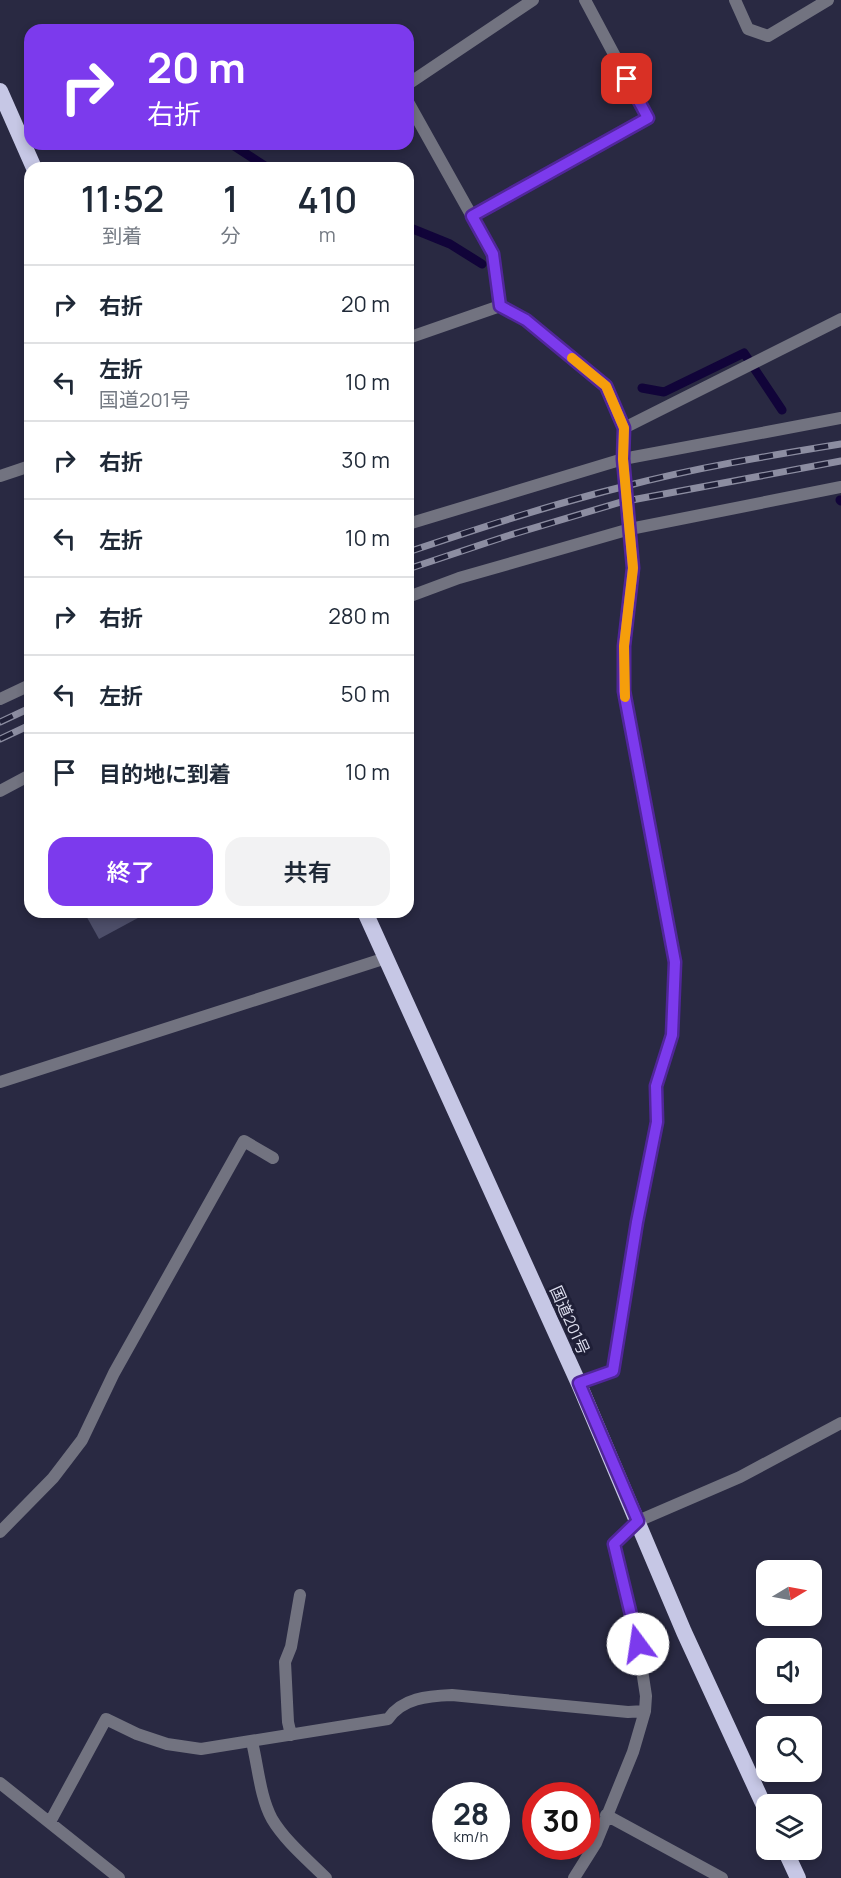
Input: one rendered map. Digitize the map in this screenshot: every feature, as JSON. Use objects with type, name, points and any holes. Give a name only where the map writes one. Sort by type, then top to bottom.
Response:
[{"type":"highway","points":[[0,91],[24,145]]},
{"type":"highway","name":"国道201号","points":[[368,918],[579,1383],[684,1632],[759,1794]]},
{"type":"highway","points":[[790,1860],[798,1878]]},
{"type":"street","points":[[414,80],[533,0]]},
{"type":"street","points":[[472,216],[648,118],[585,0]]},
{"type":"street","points":[[735,0],[748,29],[768,36],[828,0]]},
{"type":"street","points":[[414,113],[493,254],[500,306]]},
{"type":"street","points":[[414,336],[500,306],[526,320],[606,386],[624,428],[623,459],[633,568],[624,646],[624,691],[675,962],[672,1035],[656,1086],[657,1122],[637,1222],[613,1371],[579,1383]]},
{"type":"street","points":[[624,428],[841,319]]},
{"type":"street","points":[[414,522],[623,459],[841,418]]},
{"type":"street","points":[[0,476],[24,468]]},
{"type":"street","points":[[414,595],[459,578],[630,529],[841,487]]},
{"type":"street","points":[[0,699],[24,688]]},
{"type":"street","points":[[0,791],[24,778]]},
{"type":"street","points":[[0,1082],[386,958]]},
{"type":"street","points":[[0,1533],[53,1478],[82,1440],[114,1373],[244,1141],[273,1158]]},
{"type":"street","points":[[574,1878],[596,1843],[633,1752],[645,1711],[638,1644],[614,1544],[638,1521],[740,1477],[841,1423]]},
{"type":"street","points":[[291,1735],[288,1722],[285,1662],[291,1647],[300,1595]]},
{"type":"street","points":[[50,1822],[105,1719],[157,1741],[201,1749],[388,1719],[394,1710],[408,1701],[435,1696],[452,1695],[628,1712],[645,1711]]},
{"type":"street","points":[[252,1742],[265,1800],[272,1819],[326,1878]]},
{"type":"street","points":[[0,1783],[119,1878]]},
{"type":"street","points":[[606,1815],[722,1878]]},
{"type":"building","points":[[87,918],[138,918],[99,939]]},
{"type":"waterway","points":[[240,150],[259,162]]},
{"type":"waterway","points":[[414,229],[450,244],[482,264]]},
{"type":"waterway","points":[[642,388],[664,392],[744,353],[782,410]]},
{"type":"railway","points":[[414,550],[541,509],[649,480],[841,444]]},
{"type":"railway","points":[[414,567],[621,502],[841,461]]},
{"type":"railway","points":[[0,722],[24,711]]},
{"type":"railway","points":[[0,739],[24,728]]},
{"type":"slow traffic","points":[[572,358],[606,386],[624,428],[623,459],[633,568],[624,646],[625,697]]},
{"type":"route","points":[[627,79],[648,118],[472,216],[493,254],[500,306],[526,320],[606,386],[624,428],[623,459],[633,568],[624,646],[624,691],[675,962],[672,1035],[656,1086],[657,1122],[637,1222],[613,1371],[579,1383],[638,1521],[614,1544],[638,1644]]}]
